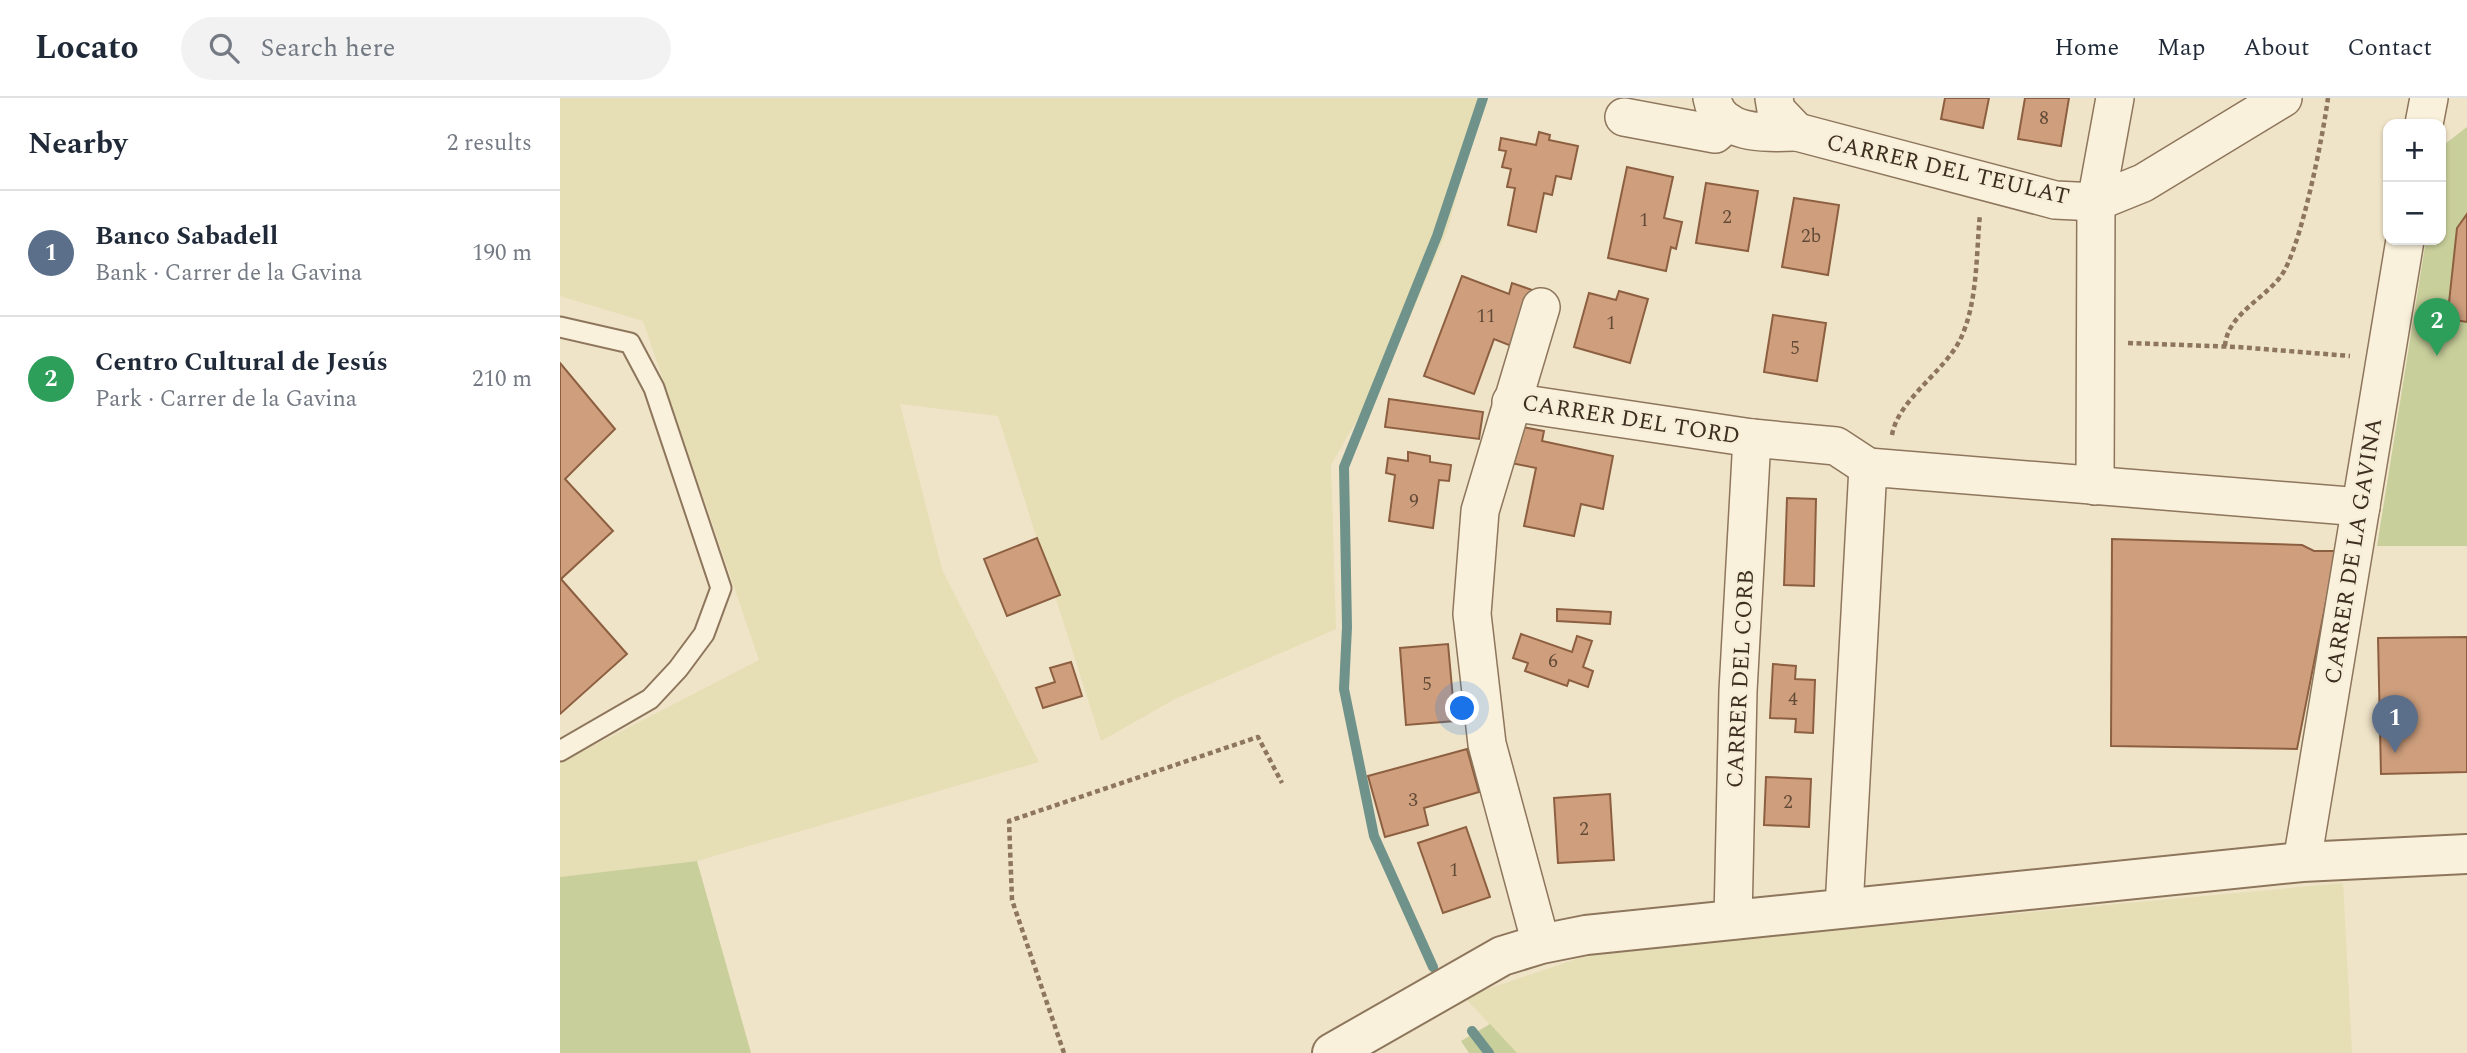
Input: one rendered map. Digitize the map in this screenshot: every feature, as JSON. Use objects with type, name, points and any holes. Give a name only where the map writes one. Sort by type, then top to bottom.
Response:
[{"type":"street","points":[[1774,98],[1776,110],[1797,132]]},
{"type":"street","points":[[2095,486],[2096,202],[2115,98]]},
{"type":"street","name":"CARRER DEL TEULAT","points":[[1720,110],[1759,133],[1797,132],[2055,200],[2096,202],[2143,183],[2283,98]]},
{"type":"street","points":[[2425,119],[2429,98]]},
{"type":"street","points":[[1624,117],[1715,134],[1720,110]]},
{"type":"street","name":"CARRER DE LA GAVINA","points":[[2302,862],[2404,245]]},
{"type":"street","points":[[1541,307],[1480,511],[1472,614],[1487,744],[1541,944]]},
{"type":"street","name":"CARRER DEL TORD","points":[[1511,402],[1752,438],[1836,446],[1878,468]]},
{"type":"street","name":"CARRER DEL CORB","points":[[1733,920],[1738,691],[1752,438]]},
{"type":"street","points":[[1844,908],[1878,468],[2361,507]]},
{"type":"street","points":[[1332,1053],[1502,956],[1541,944],[1586,935],[2236,868],[2467,854]]},
{"type":"lane","points":[[560,327],[630,343],[654,388],[721,588],[704,634],[678,669],[650,699],[560,751]]},
{"type":"path","points":[[2225,346],[2226,333],[2232,323],[2269,291],[2291,259],[2329,98]]},
{"type":"path","points":[[1878,468],[1895,421],[1935,376],[1960,340],[1971,304],[1983,182]]},
{"type":"path","points":[[2096,341],[2225,346],[2386,359]]},
{"type":"path","points":[[1064,1053],[1012,900],[1009,821],[1258,737],[1282,783]]},
{"type":"shaded area","points":[[560,98],[1484,98],[1447,231],[1392,359],[1331,465],[1336,629],[1175,699],[1101,741],[998,416],[900,404],[942,569],[1039,762],[697,861],[560,877],[560,763],[759,660],[643,321],[560,296]]},
{"type":"shaded area","points":[[2343,883],[2352,1053],[1517,1053],[1464,997],[1594,953]]},
{"type":"green space","points":[[2467,127],[2467,546],[2377,546],[2425,245],[2446,245],[2446,143]]},
{"type":"green space","points":[[697,861],[751,1053],[560,1053],[560,877]]},
{"type":"green space","points":[[1490,1024],[1517,1053],[1469,1053],[1461,1041]]},
{"type":"building","points":[[1945,98],[1989,98],[1983,128],[1941,119]]},
{"type":"building","points":[[2025,98],[2069,98],[2061,146],[2018,139]]},
{"type":"building","points":[[1539,132],[1550,135],[1549,140],[1578,146],[1571,179],[1556,176],[1552,195],[1544,193],[1536,232],[1508,225],[1515,188],[1507,187],[1511,169],[1502,167],[1506,151],[1499,150],[1501,138],[1536,145]]},
{"type":"building","points":[[1627,167],[1673,177],[1664,218],[1682,222],[1676,249],[1671,247],[1666,271],[1608,258]]},
{"type":"building","points":[[1706,183],[1758,191],[1748,251],[1696,243]]},
{"type":"building","points":[[1794,198],[1839,205],[1828,275],[1782,267]]},
{"type":"building","points":[[2467,214],[2467,322],[2455,320],[2449,303],[2457,228]]},
{"type":"building","points":[[1462,276],[1509,294],[1512,283],[1535,291],[1514,347],[1494,339],[1474,394],[1424,376]]},
{"type":"building","points":[[1619,291],[1648,299],[1630,363],[1574,347],[1589,293],[1616,300]]},
{"type":"building","points":[[1773,315],[1826,323],[1817,381],[1764,372]]},
{"type":"building","points":[[560,363],[615,429],[565,479],[613,531],[561,579],[627,654],[560,714]]},
{"type":"building","points":[[1389,399],[1483,412],[1479,439],[1385,427]]},
{"type":"building","points":[[1518,426],[1544,431],[1542,441],[1613,456],[1603,509],[1581,504],[1574,536],[1524,526],[1536,468],[1511,463]]},
{"type":"building","points":[[1408,452],[1430,456],[1430,462],[1451,465],[1449,481],[1439,480],[1433,528],[1389,521],[1395,475],[1386,473],[1388,458],[1408,461]]},
{"type":"building","points":[[1787,498],[1816,499],[1814,586],[1784,585]]},
{"type":"building","points":[[1037,538],[1060,595],[1007,616],[984,559]]},
{"type":"building","points":[[2112,539],[2302,545],[2314,551],[2336,551],[2297,749],[2111,746]]},
{"type":"building","points":[[1557,609],[1611,612],[1610,624],[1557,621]]},
{"type":"building","points":[[1521,634],[1572,652],[1577,636],[1592,641],[1583,667],[1593,671],[1588,687],[1569,680],[1567,686],[1525,671],[1528,663],[1513,658]]},
{"type":"building","points":[[2467,637],[2467,772],[2381,774],[2378,638]]},
{"type":"building","points":[[1448,644],[1455,721],[1406,725],[1400,648]]},
{"type":"building","points":[[1071,662],[1082,696],[1043,708],[1036,688],[1055,682],[1050,668]]},
{"type":"building","points":[[1773,664],[1796,666],[1795,679],[1815,680],[1813,733],[1795,732],[1796,719],[1770,718]]},
{"type":"building","points":[[1467,749],[1479,792],[1424,808],[1428,825],[1385,837],[1368,776]]},
{"type":"building","points":[[1766,777],[1811,779],[1809,827],[1764,825]]},
{"type":"building","points":[[1610,794],[1614,860],[1558,863],[1554,798]]},
{"type":"building","points":[[1466,827],[1490,897],[1443,913],[1418,843]]},
{"type":"waterway","points":[[1433,967],[1374,836],[1344,689],[1347,627],[1344,467],[1437,236],[1483,98]]},
{"type":"waterway","points":[[1472,1031],[1489,1053]]},
{"type":"place","name":"Centro Cultural de Jesús","points":[[2437,356]]},
{"type":"place","name":"Banco Sabadell","points":[[2395,753]]}]
